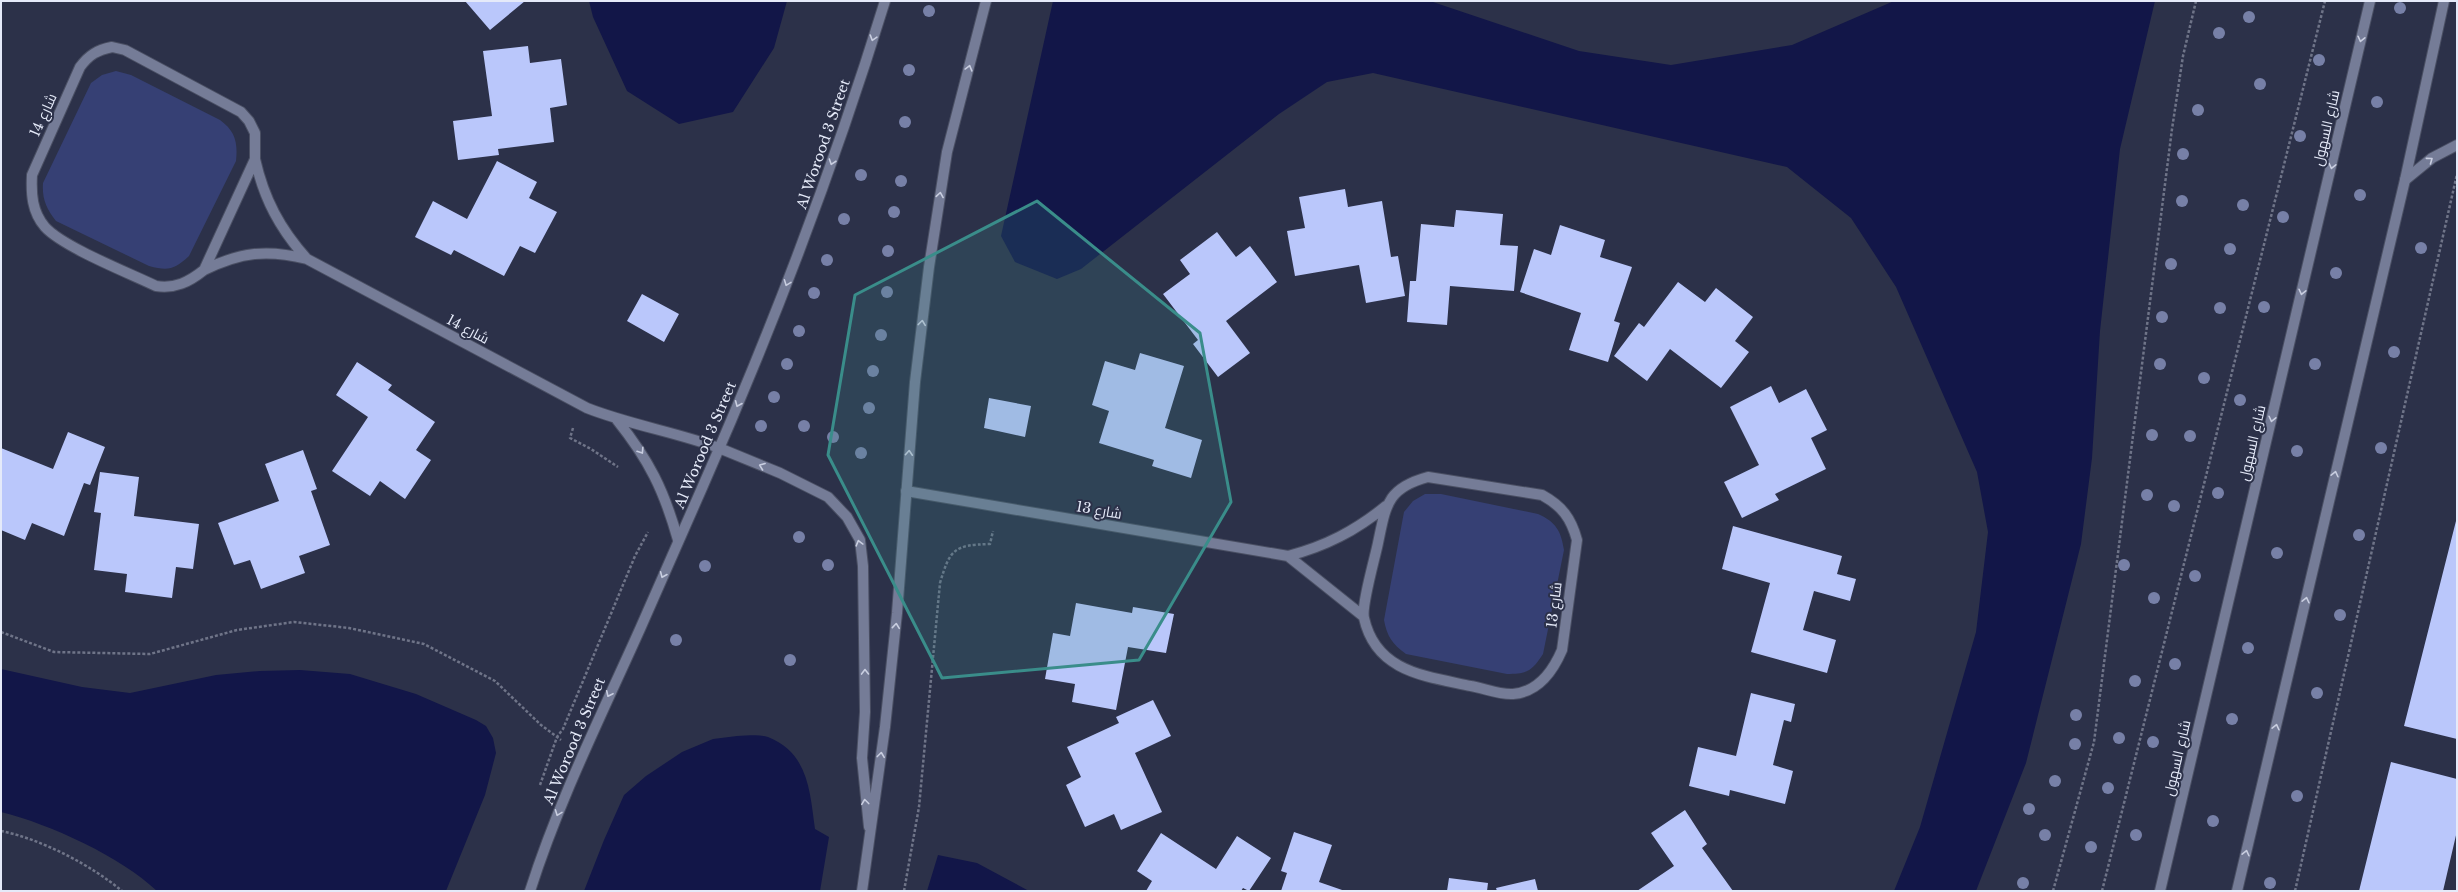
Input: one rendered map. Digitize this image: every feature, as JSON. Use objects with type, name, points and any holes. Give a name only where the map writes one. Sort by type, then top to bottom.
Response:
[{"type":"street","name":"Al Worood 3 Street","points":[[530,891],[581,755],[719,448],[767,334],[817,204],[863,72],[884,1]]},
{"type":"street","points":[[862,891],[870,841],[897,613],[916,375],[929,267],[946,160],[986,1]]},
{"type":"street","name":"شارع السهول","points":[[2160,891],[2370,1]]},
{"type":"street","points":[[2237,891],[2405,180],[2444,1]]},
{"type":"street","name":"شارع 14","points":[[307,259],[288,238],[273,213],[261,186],[255,159],[255,133],[249,121],[241,112],[125,50],[112,47],[100,50],[88,56],[80,67],[32,175],[31,193],[35,211],[45,227],[59,239],[156,286],[169,288],[181,285],[204,270],[228,259],[254,253],[281,253],[307,259],[587,408],[617,420],[676,434],[719,448],[786,476],[828,497],[847,517],[860,540],[863,566],[865,712],[862,758],[864,796],[870,841]]},
{"type":"street","points":[[2405,180],[2432,158],[2457,145]]},
{"type":"street","name":"شارع 14","points":[[204,270],[255,159]]},
{"type":"street","name":"شارع 14","points":[[617,420],[640,449],[656,477],[669,508],[678,540]]},
{"type":"street","name":"شارع 13","points":[[906,491],[1288,556],[1315,549],[1340,538],[1364,524],[1386,506],[1404,487],[1428,477],[1542,495],[1555,502],[1566,513],[1573,526],[1576,540],[1562,650],[1555,666],[1544,680],[1529,689],[1512,694],[1415,673],[1396,665],[1381,652],[1369,635],[1363,616],[1386,506]]},
{"type":"street","name":"شارع 13","points":[[1288,556],[1363,616]]},
{"type":"path","points":[[2053,891],[2094,742],[2172,129],[2183,56],[2196,1]]},
{"type":"path","points":[[2102,891],[2325,1]]},
{"type":"path","points":[[2294,891],[2457,172]]},
{"type":"path","points":[[587,408],[573,429],[570,438],[591,449],[624,471]]},
{"type":"path","points":[[904,891],[919,807],[940,583],[948,557],[966,545],[990,544],[997,507]]},
{"type":"path","points":[[539,788],[557,737],[563,729],[635,556],[648,532],[647,526]]},
{"type":"path","points":[[1,632],[54,652],[150,654],[237,630],[294,622],[349,628],[424,644],[496,681],[557,737],[581,755]]},
{"type":"path","points":[[1,831],[13,833],[65,855],[104,876],[122,891]]},
{"type":"highlighted area","points":[[1037,201],[1200,333],[1231,502],[1139,660],[942,678],[828,455],[855,295]]},
{"type":"shaded area","points":[[589,1],[787,1],[774,48],[733,112],[679,124],[627,91],[593,17]]},
{"type":"shaded area","points":[[1053,1],[1430,1],[1579,51],[1671,65],[1792,45],[1894,1],[2155,1],[2120,149],[2100,331],[2092,458],[2081,544],[2026,763],[1976,891],[1894,891],[1920,827],[1976,632],[1988,532],[1977,472],[1896,287],[1851,218],[1787,167],[1373,73],[1327,82],[1279,114],[1081,269],[1057,279],[1015,262],[1001,236]]},
{"type":"shaded area","points":[[116,71],[131,75],[220,120],[229,128],[236,143],[236,161],[189,256],[175,267],[161,269],[149,266],[56,221],[44,199],[43,183],[91,83],[102,75]]},
{"type":"shaded area","points":[[1425,494],[1441,494],[1538,514],[1549,520],[1557,528],[1564,550],[1543,654],[1532,668],[1520,673],[1507,674],[1406,654],[1397,647],[1391,639],[1384,620],[1404,512],[1413,501]]},
{"type":"shaded area","points":[[1,669],[82,687],[130,693],[216,675],[260,671],[300,670],[350,674],[416,694],[476,720],[486,726],[493,738],[496,753],[485,795],[446,891],[157,891],[142,878],[124,866],[84,843],[20,817],[1,812]]},
{"type":"shaded area","points":[[757,735],[768,737],[782,744],[792,753],[800,764],[809,788],[815,829],[829,837],[820,891],[584,891],[624,795],[646,776],[682,752],[713,739]]},
{"type":"shaded area","points":[[938,855],[977,863],[1029,891],[927,891]]},
{"type":"building","points":[[465,1],[525,1],[490,30]]},
{"type":"building","points":[[528,46],[530,63],[561,59],[567,105],[550,108],[554,142],[498,149],[499,155],[458,160],[453,121],[492,116],[483,51]]},
{"type":"building","points":[[497,161],[537,182],[529,198],[557,212],[535,253],[520,246],[504,276],[454,250],[451,255],[415,237],[433,201],[467,219]]},
{"type":"building","points":[[1345,189],[1348,207],[1382,201],[1391,257],[1398,256],[1405,296],[1366,303],[1359,265],[1295,276],[1287,231],[1305,228],[1299,197]]},
{"type":"building","points":[[1456,210],[1503,214],[1500,245],[1518,246],[1514,291],[1450,286],[1447,325],[1407,322],[1410,281],[1416,281],[1421,224],[1454,227]]},
{"type":"building","points":[[1560,225],[1605,240],[1600,257],[1632,267],[1614,321],[1620,323],[1608,362],[1569,350],[1581,313],[1520,292],[1534,249],[1551,255]]},
{"type":"building","points":[[1217,232],[1236,257],[1250,246],[1277,282],[1226,321],[1250,353],[1218,377],[1193,344],[1198,340],[1163,294],[1190,274],[1180,260]]},
{"type":"building","points":[[1678,282],[1705,302],[1716,288],[1753,317],[1735,341],[1749,352],[1721,388],[1670,349],[1647,381],[1614,356],[1639,323],[1644,327]]},
{"type":"building","points":[[642,294],[679,314],[664,342],[627,321]]},
{"type":"building","points":[[1140,353],[1184,366],[1165,428],[1202,440],[1191,478],[1152,466],[1154,460],[1099,443],[1109,411],[1092,405],[1105,361],[1135,370]]},
{"type":"building","points":[[357,362],[392,385],[388,390],[435,422],[416,450],[431,460],[405,499],[380,481],[370,496],[332,471],[368,417],[336,395]]},
{"type":"building","points":[[1771,386],[1779,403],[1806,389],[1827,430],[1811,438],[1826,469],[1775,494],[1779,500],[1742,518],[1724,482],[1759,465],[1730,407]]},
{"type":"building","points":[[989,398],[1031,406],[1025,437],[984,428]]},
{"type":"building","points":[[68,432],[105,447],[90,485],[84,483],[64,536],[32,523],[25,540],[1,530],[1,448],[53,469]]},
{"type":"building","points":[[303,450],[317,489],[311,491],[330,545],[299,556],[305,573],[261,589],[250,560],[234,565],[218,523],[279,501],[265,464]]},
{"type":"building","points":[[100,472],[139,477],[134,516],[199,524],[193,569],[176,567],[172,598],[125,592],[127,574],[94,570],[101,513],[94,512]]},
{"type":"building","points":[[2457,521],[2457,739],[2404,726]]},
{"type":"building","points":[[1733,526],[1842,556],[1837,574],[1856,579],[1850,601],[1814,591],[1803,630],[1836,640],[1827,673],[1751,652],[1770,583],[1722,569]]},
{"type":"building","points":[[1076,603],[1132,613],[1133,607],[1174,614],[1166,653],[1128,647],[1116,710],[1072,702],[1075,684],[1045,679],[1053,633],[1070,636]]},
{"type":"building","points":[[1751,693],[1795,704],[1791,722],[1784,720],[1773,765],[1793,771],[1785,804],[1730,790],[1729,796],[1689,786],[1698,747],[1736,756]]},
{"type":"building","points":[[1153,700],[1171,736],[1135,753],[1162,812],[1121,830],[1114,814],[1085,827],[1066,785],[1081,777],[1067,747],[1119,723],[1116,717]]},
{"type":"building","points":[[2391,762],[2457,779],[2457,831],[2443,891],[2359,891]]},
{"type":"building","points":[[1685,810],[1707,844],[1702,848],[1733,891],[1637,891],[1674,866],[1651,833]]},
{"type":"building","points":[[1294,832],[1332,845],[1319,882],[1345,891],[1281,891],[1287,873],[1281,871]]},
{"type":"building","points":[[1161,833],[1216,869],[1237,836],[1271,858],[1249,891],[1243,888],[1241,891],[1146,891],[1152,881],[1137,871]]},
{"type":"building","points":[[1449,878],[1488,883],[1487,891],[1447,891]]},
{"type":"building","points":[[1535,879],[1538,891],[1497,891],[1496,888]]}]
